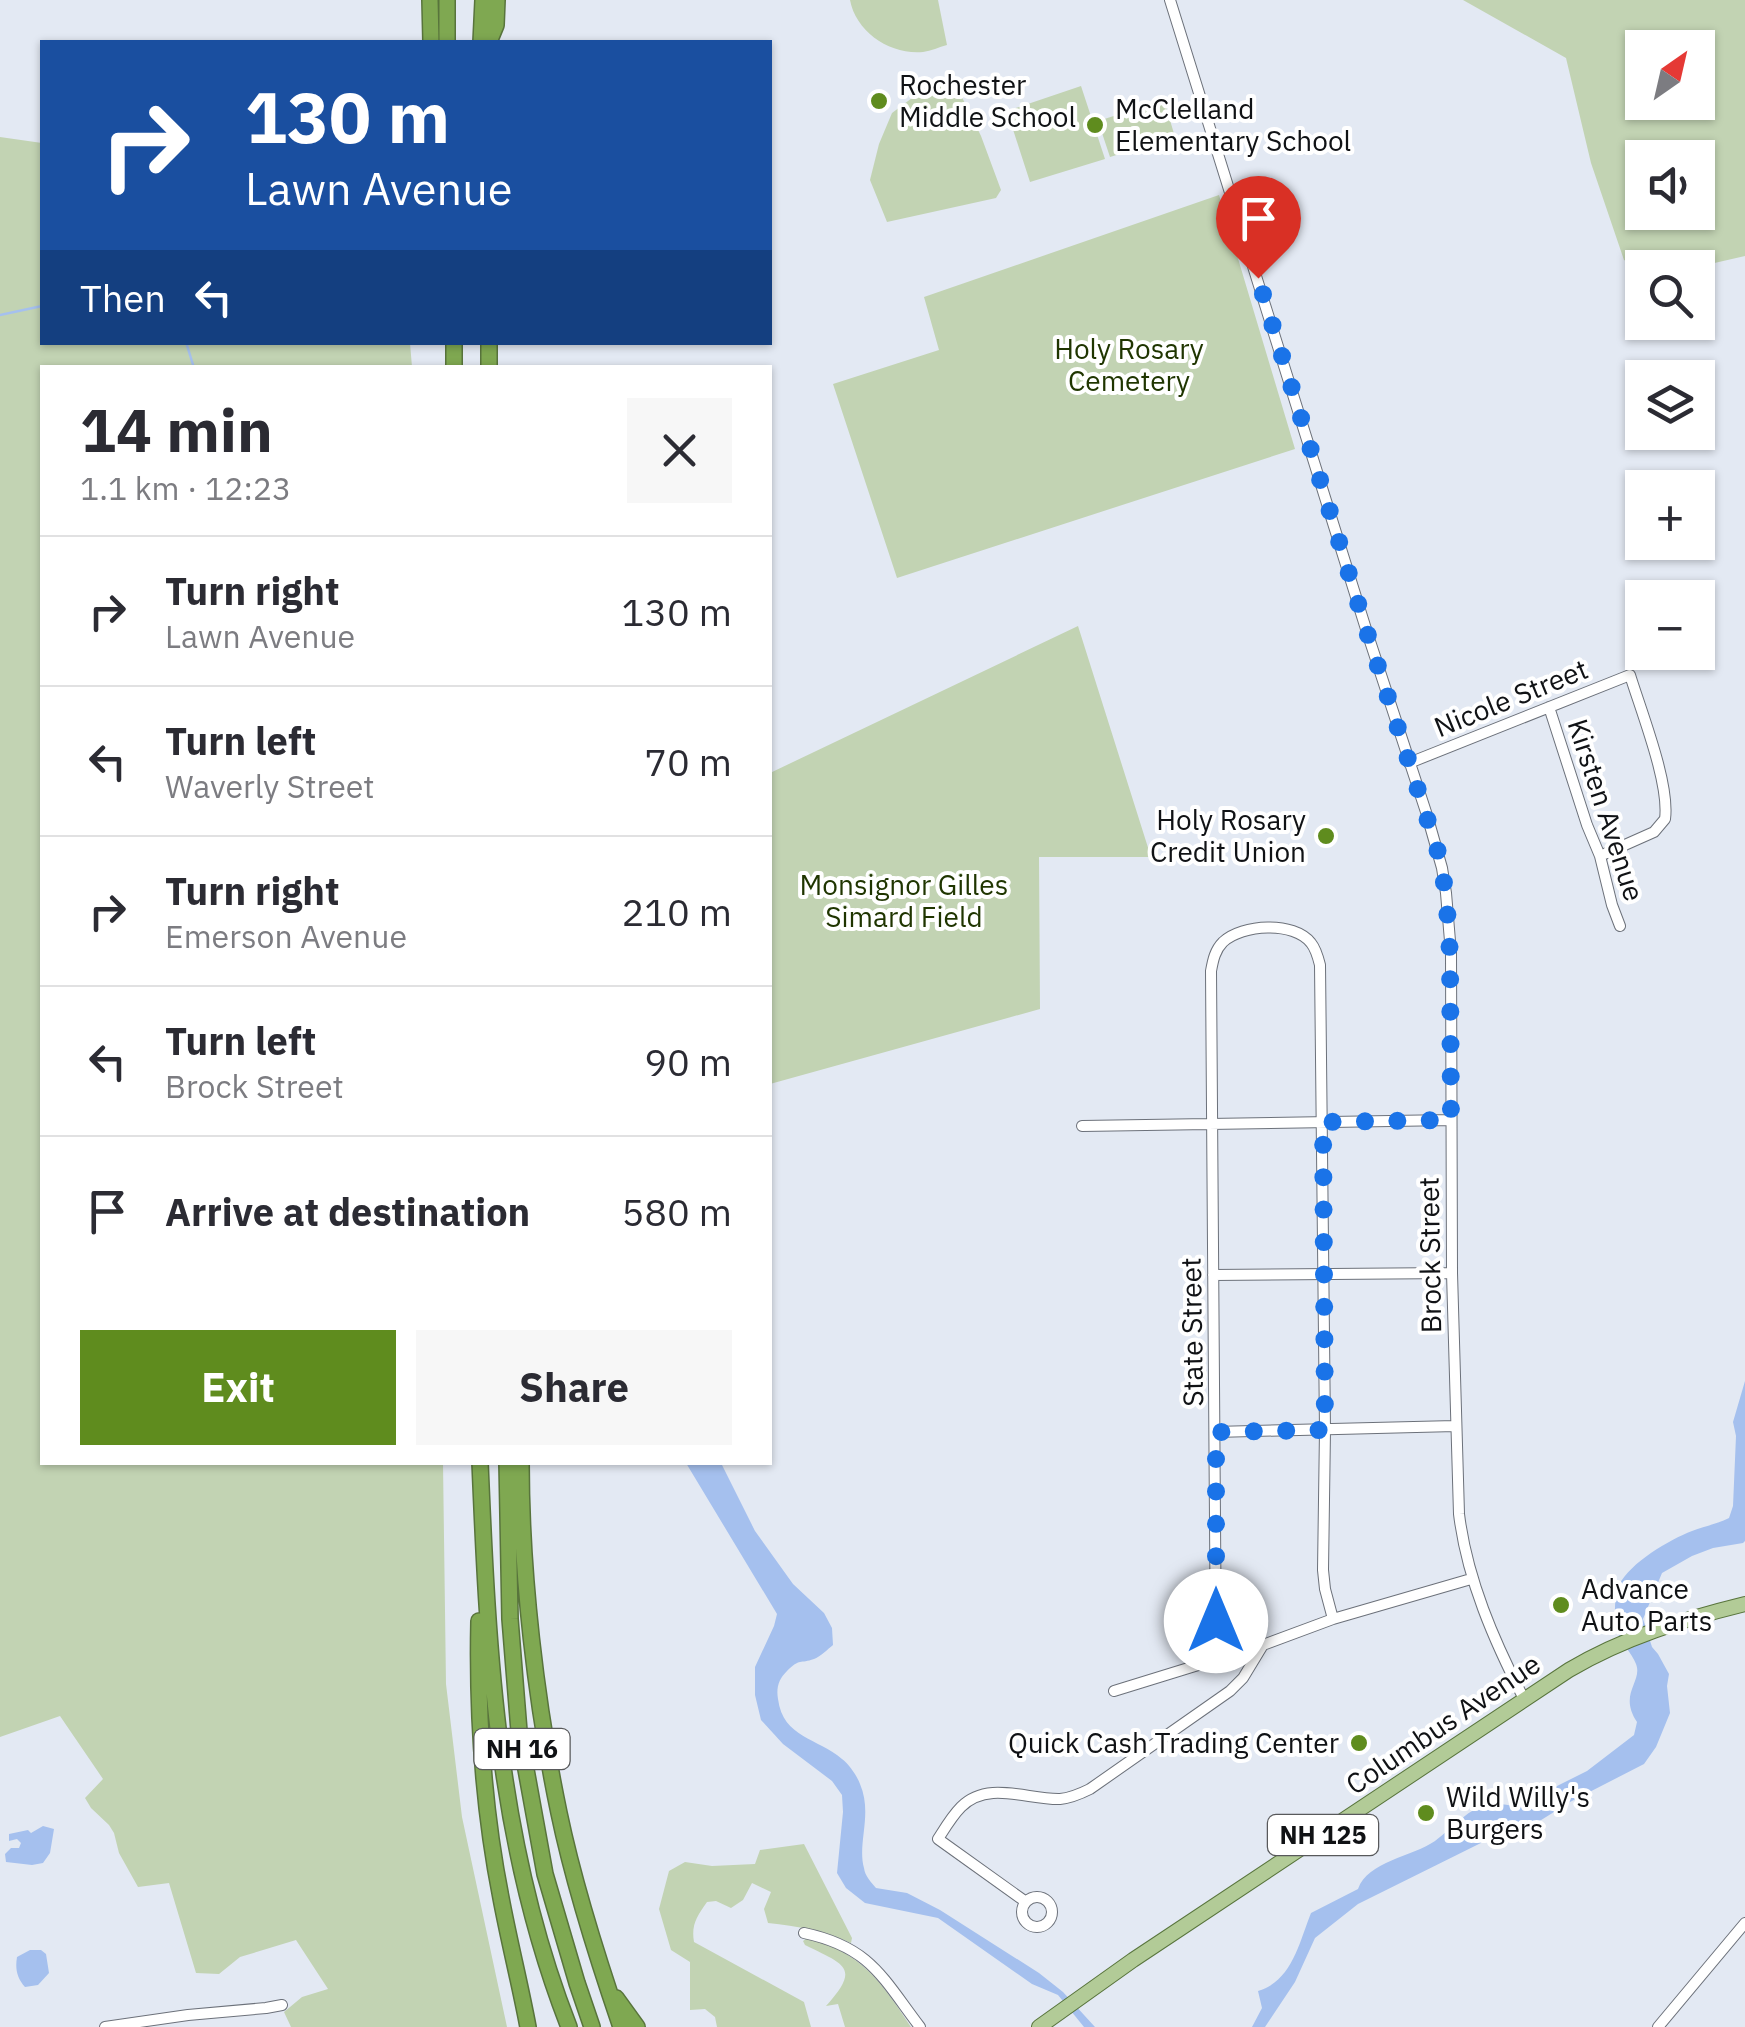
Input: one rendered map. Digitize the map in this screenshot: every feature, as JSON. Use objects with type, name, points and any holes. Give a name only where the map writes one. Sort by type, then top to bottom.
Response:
[{"type":"highway","points":[[430,0],[432,40]]},
{"type":"highway","points":[[447,0],[447,40]]},
{"type":"highway","points":[[482,40],[483,0]]},
{"type":"highway","points":[[490,40],[496,25],[498,0]]},
{"type":"highway","name":"NH 16","points":[[480,1465],[495,1712],[508,1808],[535,1927],[569,2027]]},
{"type":"highway","name":"NH 16","points":[[507,1465],[510,1620],[518,1732],[545,1874],[592,2027]]},
{"type":"highway","points":[[521,1465],[529,1609],[556,1794],[576,1882],[621,2027]]},
{"type":"highway","points":[[485,1572],[478,1664],[480,1738],[500,1896],[528,2027]]},
{"type":"highway","points":[[606,1984],[637,2027]]},
{"type":"main road","name":"Columbus Avenue","points":[[1039,2027],[1592,1656],[1694,1617],[1745,1604]]},
{"type":"street","name":"Brock Street","points":[[1170,0],[1438,852],[1446,893],[1450,954],[1458,1514],[1471,1579],[1524,1700]]},
{"type":"street","name":"Nicole Street","points":[[1410,763],[1630,675],[1656,759],[1665,819],[1654,832],[1600,856]]},
{"type":"street","name":"Kirsten Avenue","points":[[1549,707],[1620,926]]},
{"type":"street","name":"State Street","points":[[1216,1659],[1211,971],[1218,948],[1226,940],[1236,933],[1260,929],[1299,933],[1309,940],[1318,958],[1323,1122],[1323,1570],[1332,1619]]},
{"type":"street","points":[[1082,1126],[1451,1120]]},
{"type":"street","points":[[1212,1275],[1452,1273]]},
{"type":"street","points":[[1216,1432],[1455,1426]]},
{"type":"street","points":[[1114,1691],[1264,1645],[1332,1619],[1471,1579]]},
{"type":"street","points":[[1026,1902],[938,1839],[962,1806],[982,1794],[1013,1793],[1055,1799],[1090,1789],[1230,1691],[1264,1645]]},
{"type":"street","points":[[1658,2027],[1745,1922]]},
{"type":"street","points":[[804,1933],[847,1946],[865,1958],[920,2027]]},
{"type":"street","points":[[106,2027],[282,2005]]},
{"type":"green space","points":[[850,0],[938,0],[947,45],[911,52],[887,45],[859,22]]},
{"type":"green space","points":[[1463,0],[1745,0],[1745,256],[1715,263],[1715,250],[1625,250],[1624,260],[1591,163],[1566,58]]},
{"type":"green space","points":[[955,83],[1001,190],[996,198],[887,222],[870,180],[892,113],[928,86]]},
{"type":"green space","points":[[1081,86],[1105,159],[1030,182],[1007,111]]},
{"type":"green space","points":[[1164,100],[1175,137],[1110,157],[1098,121]]},
{"type":"green space","points":[[0,137],[40,143],[40,345],[410,345],[412,365],[40,365],[40,1465],[443,1465],[446,1684],[462,1817],[507,2027],[291,2027],[284,2012],[302,1997],[328,1989],[296,1940],[240,1957],[219,1974],[196,1973],[169,1883],[138,1887],[119,1853],[114,1833],[85,1798],[103,1779],[60,1716],[0,1737]]},
{"type":"green space","name":"Holy Rosary Cemetery","points":[[1219,195],[1295,449],[897,578],[833,384],[939,350],[924,297]]},
{"type":"green space","name":"Monsignor Gilles Simard Field","points":[[1078,626],[1151,857],[1039,857],[1040,1009],[772,1083],[772,772]]},
{"type":"green space","points":[[804,1844],[852,1938],[851,1943],[810,1930],[768,1923],[764,1909],[771,1892],[752,1883],[743,1900],[731,1908],[716,1901],[707,1902],[696,1921],[694,1942],[804,2002],[811,2027],[717,2027],[715,2017],[705,2009],[690,2010],[690,1962],[671,1950],[659,1909],[669,1871],[685,1862],[712,1866],[755,1864],[760,1850]]},
{"type":"green space","points":[[807,1938],[843,1952],[869,1971],[911,2027],[845,2027],[838,2004],[826,2006],[843,1983],[844,1968],[805,1945],[803,1941]]},
{"type":"water","points":[[1745,1381],[1745,1541],[1692,1556],[1662,1573],[1643,1619],[1652,1647],[1669,1674],[1670,1713],[1644,1764],[1570,1802],[1514,1837],[1493,1837],[1358,1904],[1315,1938],[1295,1982],[1265,2027],[1252,2027],[1262,2008],[1258,1991],[1287,1970],[1311,1913],[1358,1889],[1381,1866],[1435,1841],[1478,1808],[1496,1804],[1532,1809],[1543,1793],[1587,1771],[1634,1735],[1637,1722],[1630,1696],[1637,1670],[1617,1631],[1617,1589],[1632,1568],[1662,1546],[1729,1518],[1736,1436],[1733,1422]]},
{"type":"water","points":[[687,1465],[722,1465],[755,1531],[793,1584],[824,1613],[832,1628],[833,1645],[787,1671],[779,1684],[778,1699],[781,1712],[794,1730],[842,1759],[859,1781],[865,1806],[862,1858],[868,1879],[876,1888],[907,1893],[940,1910],[1039,1973],[1095,2027],[1084,2027],[1058,1995],[1032,1984],[938,1918],[865,1903],[846,1888],[837,1873],[842,1795],[832,1781],[783,1744],[761,1720],[755,1695],[755,1667],[777,1614]]},
{"type":"water","points":[[43,1826],[54,1829],[50,1853],[43,1863],[6,1862],[5,1854],[21,1843],[17,1839],[9,1841],[9,1834],[28,1830],[31,1833]]},
{"type":"water","points":[[30,1950],[46,1954],[49,1973],[38,1985],[25,1987],[17,1973],[17,1957]]},
{"type":"waterway","points":[[0,315],[40,306]]},
{"type":"waterway","points":[[187,345],[193,365]]},
{"type":"place","name":"Rochester Middle School","points":[[879,101]]},
{"type":"place","name":"McClelland Elementary School","points":[[1095,125]]},
{"type":"place","name":"Holy Rosary Credit Union","points":[[1326,836]]},
{"type":"place","name":"Advance Auto Parts","points":[[1561,1605]]},
{"type":"place","name":"Quick Cash Trading Center","points":[[1359,1743]]},
{"type":"place","name":"Wild Willy's Burgers","points":[[1426,1813]]},
{"type":"route","points":[[1216,1621],[1216,1432],[1325,1430],[1323,1122],[1451,1120],[1450,954],[1446,893],[1438,852],[1258,278]]}]
